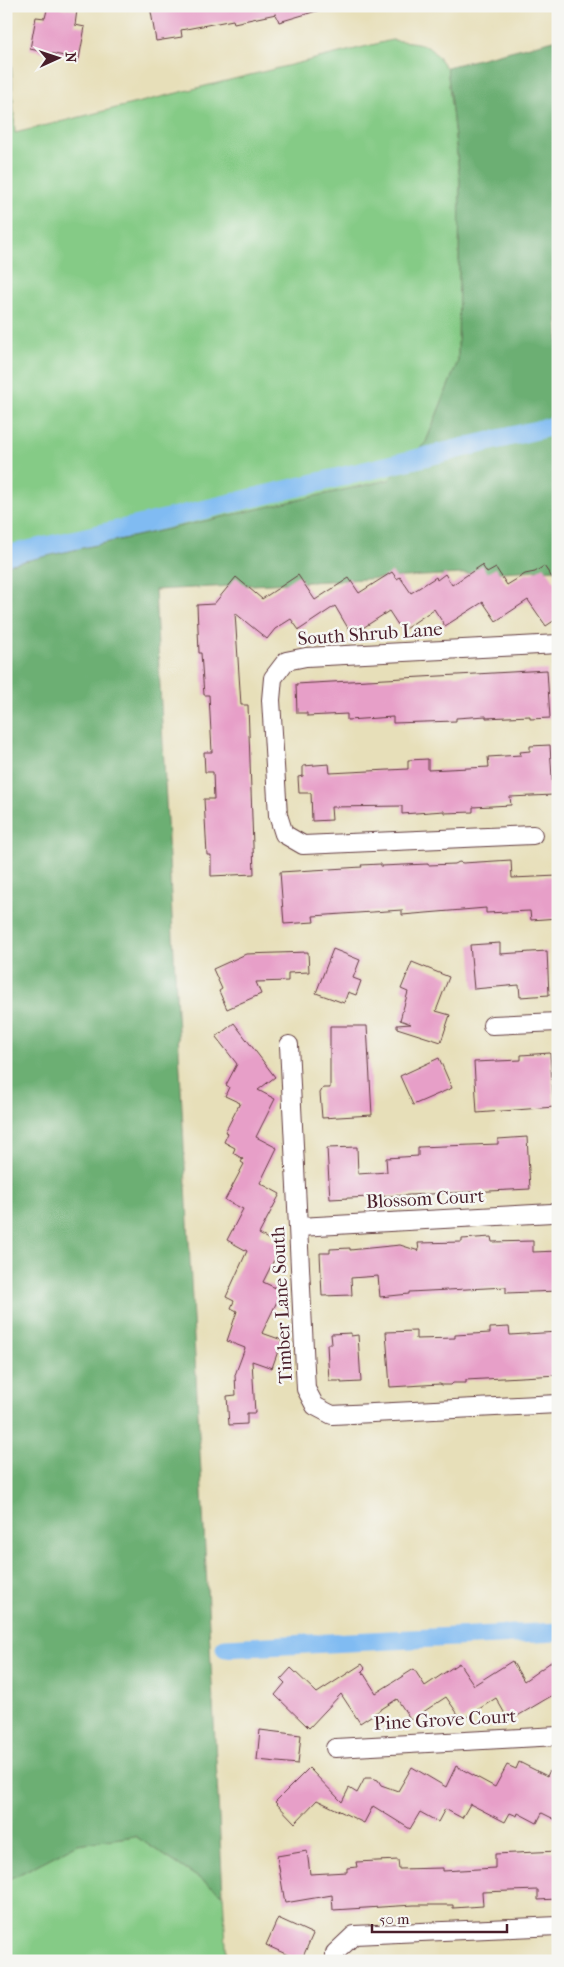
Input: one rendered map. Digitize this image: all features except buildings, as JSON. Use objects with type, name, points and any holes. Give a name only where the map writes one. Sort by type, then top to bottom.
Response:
[{"type":"street","name":"South Shrub Lane","points":[[534,835],[302,845],[284,834],[278,816],[271,700],[273,678],[286,662],[306,657],[558,644]]},
{"type":"street","points":[[492,1025],[558,1022]]},
{"type":"street","name":"Timber Lane South","points":[[289,1045],[306,1389],[314,1406],[332,1415],[558,1404]]},
{"type":"street","name":"Blossom Court","points":[[299,1227],[552,1214]]},
{"type":"street","name":"Pine Grove Court","points":[[334,1748],[558,1736]]},
{"type":"street","points":[[335,1961],[334,1953],[354,1936],[558,1926]]},
{"type":"green space","points":[[6,6],[8,6],[15,133],[392,40],[423,45],[433,52],[447,67],[460,181],[458,361],[426,442],[389,480],[6,565]]},
{"type":"green space","points":[[558,39],[558,569],[155,590],[223,1894],[135,1836],[77,1844],[6,1881],[6,565],[389,480],[426,442],[458,361],[460,181],[447,67]]},
{"type":"green space","points":[[135,1836],[223,1894],[227,1961],[6,1961],[6,1881],[77,1844]]},
{"type":"waterway","points":[[6,555],[558,425]]},
{"type":"waterway","points":[[225,1648],[558,1632]]}]
